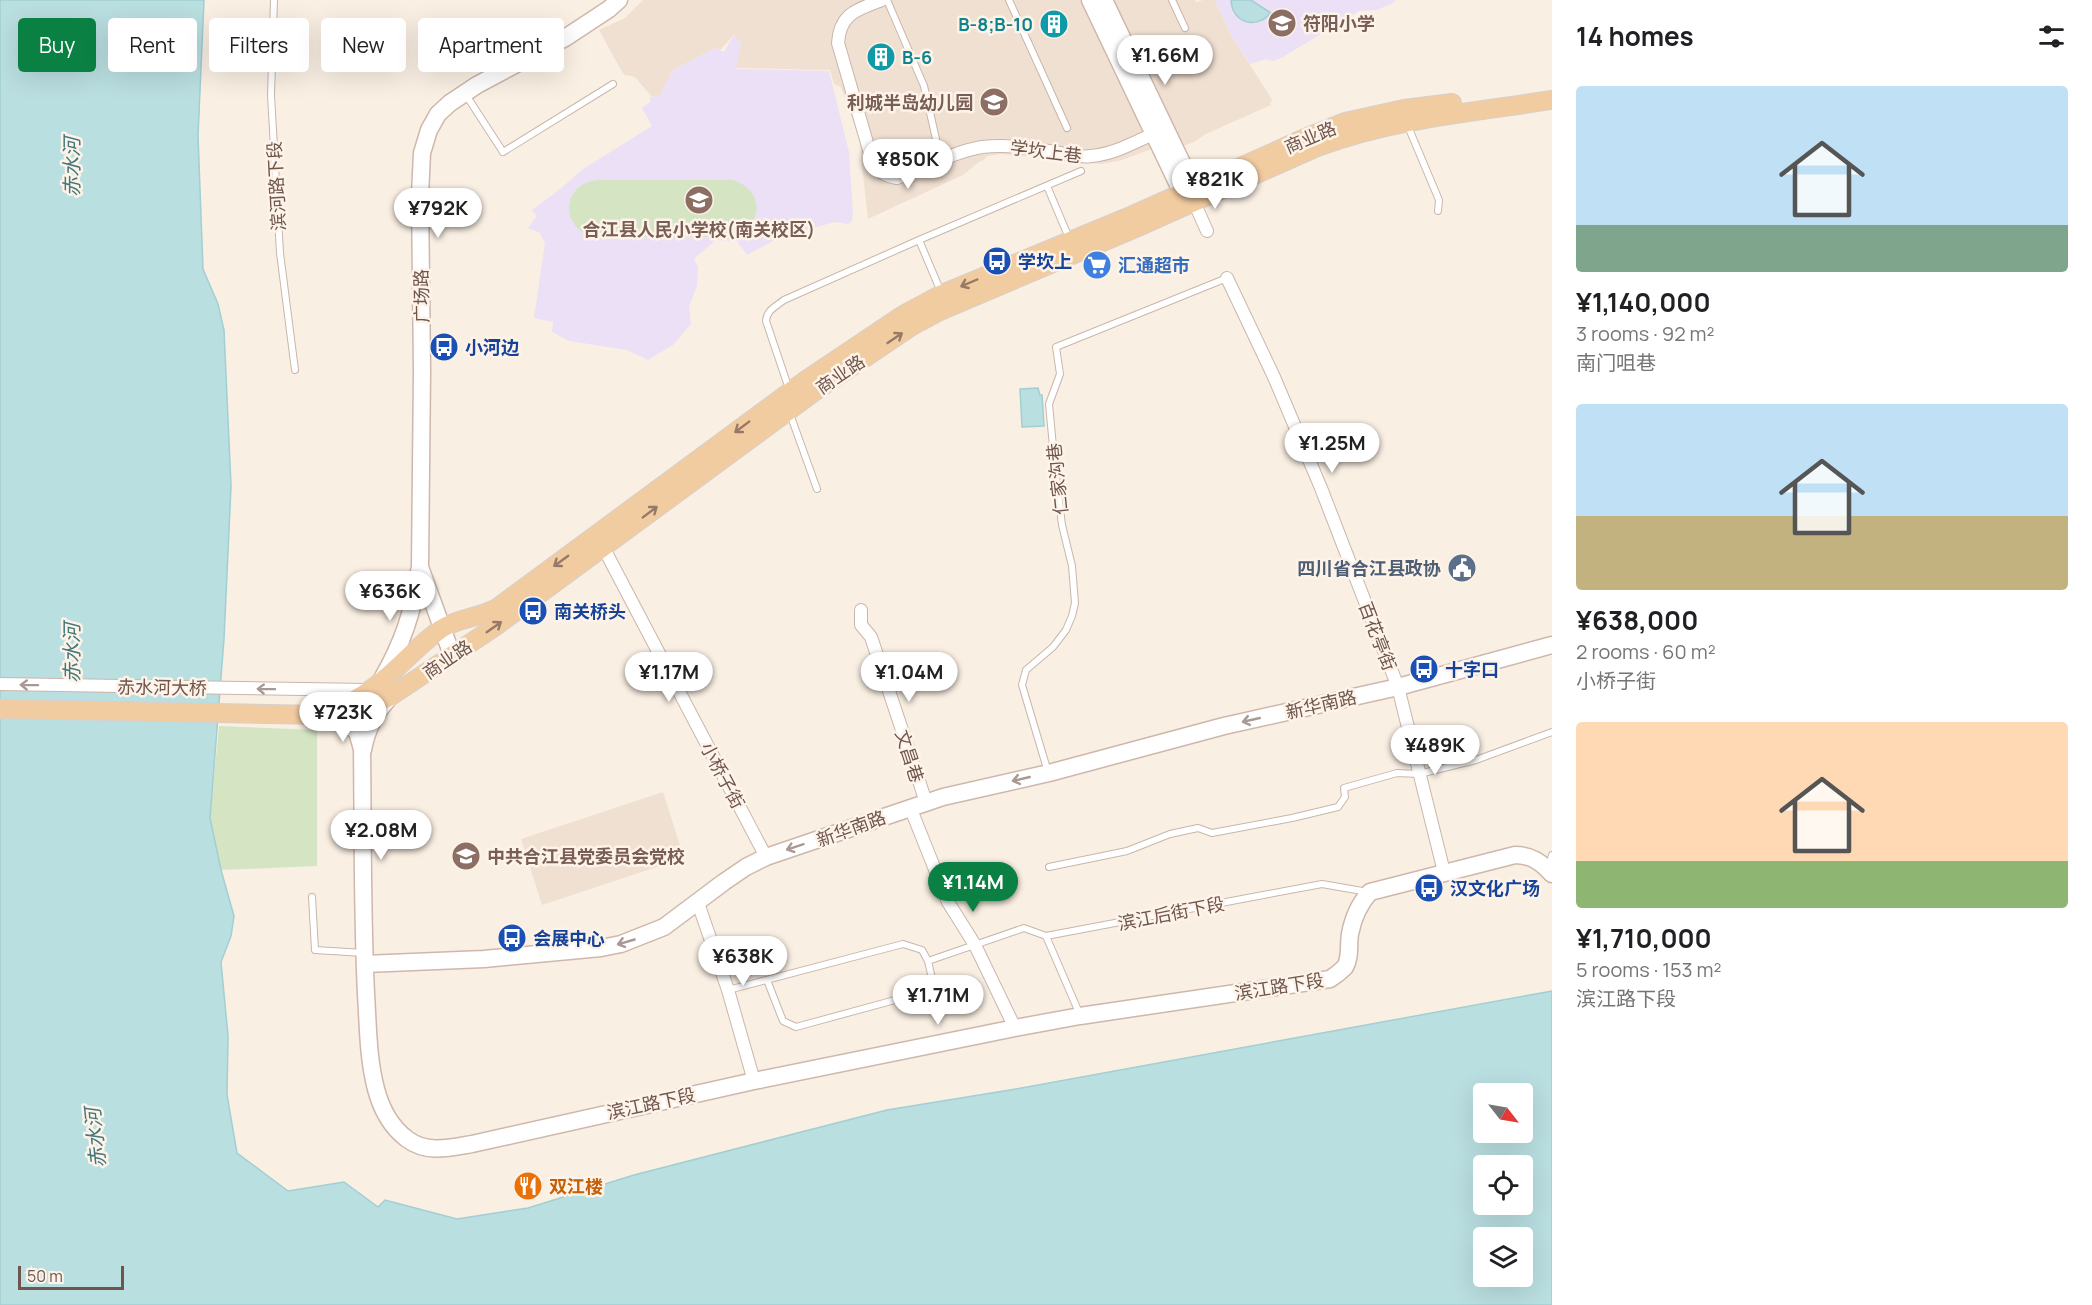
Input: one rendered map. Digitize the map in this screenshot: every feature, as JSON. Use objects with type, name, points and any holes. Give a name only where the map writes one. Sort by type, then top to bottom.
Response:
[{"type":"main road","name":"广场路","points":[[452,655],[420,567],[422,153],[429,130],[438,114],[450,103],[565,39],[619,0]]},
{"type":"main road","points":[[1090,0],[1160,131]]},
{"type":"main road","points":[[1104,0],[1160,131],[1190,194]]},
{"type":"main road","name":"商业路","points":[[789,400],[940,311],[1312,135],[1345,122],[1371,123],[1552,89]]},
{"type":"main road","name":"商业路","points":[[1405,115],[1552,100]]},
{"type":"main road","name":"商业路","points":[[322,715],[452,655],[496,626],[600,541],[903,315],[942,294],[1070,240],[1190,194]]},
{"type":"main road","name":"商业路","points":[[342,719],[380,690],[415,650],[442,629],[497,608],[600,541]]},
{"type":"main road","points":[[362,757],[370,723],[377,712],[380,690],[399,648],[414,606],[420,567]]},
{"type":"main road","name":"新华南路","points":[[364,958],[484,959],[621,944],[650,933],[678,918],[724,882],[766,857],[918,804],[1224,726],[1398,687],[1552,645]]},
{"type":"main road","name":"赤水河大桥","points":[[0,709],[322,715]]},
{"type":"main road","points":[[322,715],[342,719],[360,737],[364,958]]},
{"type":"main road","points":[[1370,892],[1515,855],[1526,855],[1551,866]]},
{"type":"main road","name":"滨江路下段","points":[[364,958],[370,1054],[379,1098],[388,1118],[401,1134],[413,1143],[440,1150],[754,1081],[1015,1028],[1080,1016],[1330,979],[1345,967],[1349,955],[1353,921],[1361,902],[1370,892]]},
{"type":"street","name":"学坎上巷","points":[[882,0],[850,14],[844,20],[838,33],[838,43],[872,160],[877,169],[888,177],[897,178],[961,153],[1000,146],[1091,156],[1126,146],[1160,131]]},
{"type":"street","points":[[1190,194],[1207,231]]},
{"type":"street","name":"百花亭街","points":[[1227,278],[1274,377],[1321,488],[1398,687],[1444,872]]},
{"type":"street","name":"小桥子街","points":[[600,541],[766,857]]},
{"type":"street","name":"文昌巷","points":[[861,610],[861,625],[871,637],[875,647],[918,804],[948,902],[975,945],[1015,1028]]},
{"type":"street","name":"赤水河大桥","points":[[0,684],[380,690]]},
{"type":"street","points":[[698,903],[728,990],[754,1081]]},
{"type":"lane","name":"滨河路下段","points":[[274,0],[271,95],[280,253],[296,370]]},
{"type":"lane","points":[[887,0],[924,86],[936,139]]},
{"type":"lane","points":[[1009,0],[1067,128]]},
{"type":"lane","points":[[1172,0],[1185,28]]},
{"type":"lane","points":[[465,94],[503,152],[613,84]]},
{"type":"lane","points":[[1405,115],[1439,200],[1438,211]]},
{"type":"lane","points":[[817,489],[766,321],[766,313],[784,300],[1081,171]]},
{"type":"lane","points":[[1047,186],[1070,240]]},
{"type":"lane","points":[[919,240],[942,294]]},
{"type":"lane","name":"仁家沟巷","points":[[1049,772],[1022,685],[1026,670],[1053,647],[1066,630],[1075,603],[1072,566],[1062,525],[1054,468],[1049,404],[1060,374],[1056,347],[1227,278]]},
{"type":"lane","points":[[1049,867],[1127,850],[1170,834],[1198,828],[1212,833],[1338,807],[1345,797],[1344,788],[1397,773],[1419,774],[1476,760],[1552,732]]},
{"type":"lane","name":"滨江后街下段","points":[[928,961],[1024,928],[1046,936],[1322,885],[1370,892]]},
{"type":"lane","points":[[312,897],[315,950],[364,958]]},
{"type":"lane","points":[[1046,936],[1080,1016]]},
{"type":"lane","points":[[728,990],[903,944],[922,950],[928,961],[933,983],[917,994],[796,1027],[783,1021],[767,980]]},
{"type":"shaded area","points":[[643,0],[1195,0],[1196,2],[1215,0],[1231,35],[1273,101],[1270,102],[1271,105],[1166,153],[1154,148],[1122,160],[1101,164],[1001,154],[987,156],[963,175],[868,219],[859,138],[841,87],[834,84],[830,70],[735,68],[741,44],[734,35],[720,50],[715,48],[672,71],[660,96],[652,97],[635,77],[622,72],[599,30],[625,18]]},
{"type":"shaded area","name":"符阳小学","points":[[1215,0],[1395,0],[1377,10],[1359,11],[1283,57],[1273,61],[1266,59],[1250,64],[1231,35]]},
{"type":"shaded area","name":"合江县人民小学校(南关校区)","points":[[734,35],[741,43],[736,69],[829,71],[849,152],[852,221],[848,224],[835,222],[783,236],[747,255],[737,241],[716,240],[694,259],[698,267],[697,286],[689,306],[691,324],[673,345],[648,360],[627,350],[569,341],[552,332],[553,322],[534,318],[545,243],[540,233],[528,228],[537,216],[532,210],[583,169],[652,126],[642,108],[651,101],[649,99],[651,97],[660,96],[672,71],[715,48],[724,52]]},
{"type":"shaded area","points":[[663,792],[684,858],[542,905],[521,839]]},
{"type":"green space","points":[[599,180],[733,180],[751,192],[757,208],[751,225],[733,237],[592,237],[574,224],[569,205],[578,188]]},
{"type":"green space","points":[[219,726],[317,730],[317,866],[221,870],[210,818]]},
{"type":"water","name":"赤水河","points":[[0,0],[204,0],[198,136],[203,269],[218,304],[224,330],[231,486],[224,639],[210,818],[234,916],[231,936],[221,962],[228,1036],[227,1095],[237,1153],[288,1191],[344,1182],[378,1207],[385,1200],[457,1219],[528,1208],[634,1175],[887,1110],[1010,1090],[1552,991],[1552,1305],[0,1305]]},
{"type":"water","points":[[1231,0],[1251,0],[1271,13],[1259,21],[1246,22],[1236,14]]},
{"type":"water","points":[[1038,388],[1042,395],[1044,426],[1022,427],[1020,389]]},
{"type":"place","name":"符阳小学","points":[[1282,23]]},
{"type":"place","name":"B-8;B-10","points":[[1054,24]]},
{"type":"place","name":"B-6","points":[[881,57]]},
{"type":"place","name":"利城半岛幼儿园","points":[[994,102]]},
{"type":"place","name":"合江县人民小学校(南关校区)","points":[[699,200]]},
{"type":"place","name":"学坎上","points":[[997,261]]},
{"type":"place","name":"汇通超市","points":[[1097,265]]},
{"type":"place","name":"小河边","points":[[444,347]]},
{"type":"place","name":"四川省合江县政协","points":[[1462,568]]},
{"type":"place","name":"南关桥头","points":[[533,611]]},
{"type":"place","name":"十字口","points":[[1424,669]]},
{"type":"place","name":"中共合江县党委员会党校","points":[[466,856]]},
{"type":"place","name":"汉文化广场","points":[[1429,888]]},
{"type":"place","name":"会展中心","points":[[512,938]]},
{"type":"place","name":"双江楼","points":[[528,1186]]}]
